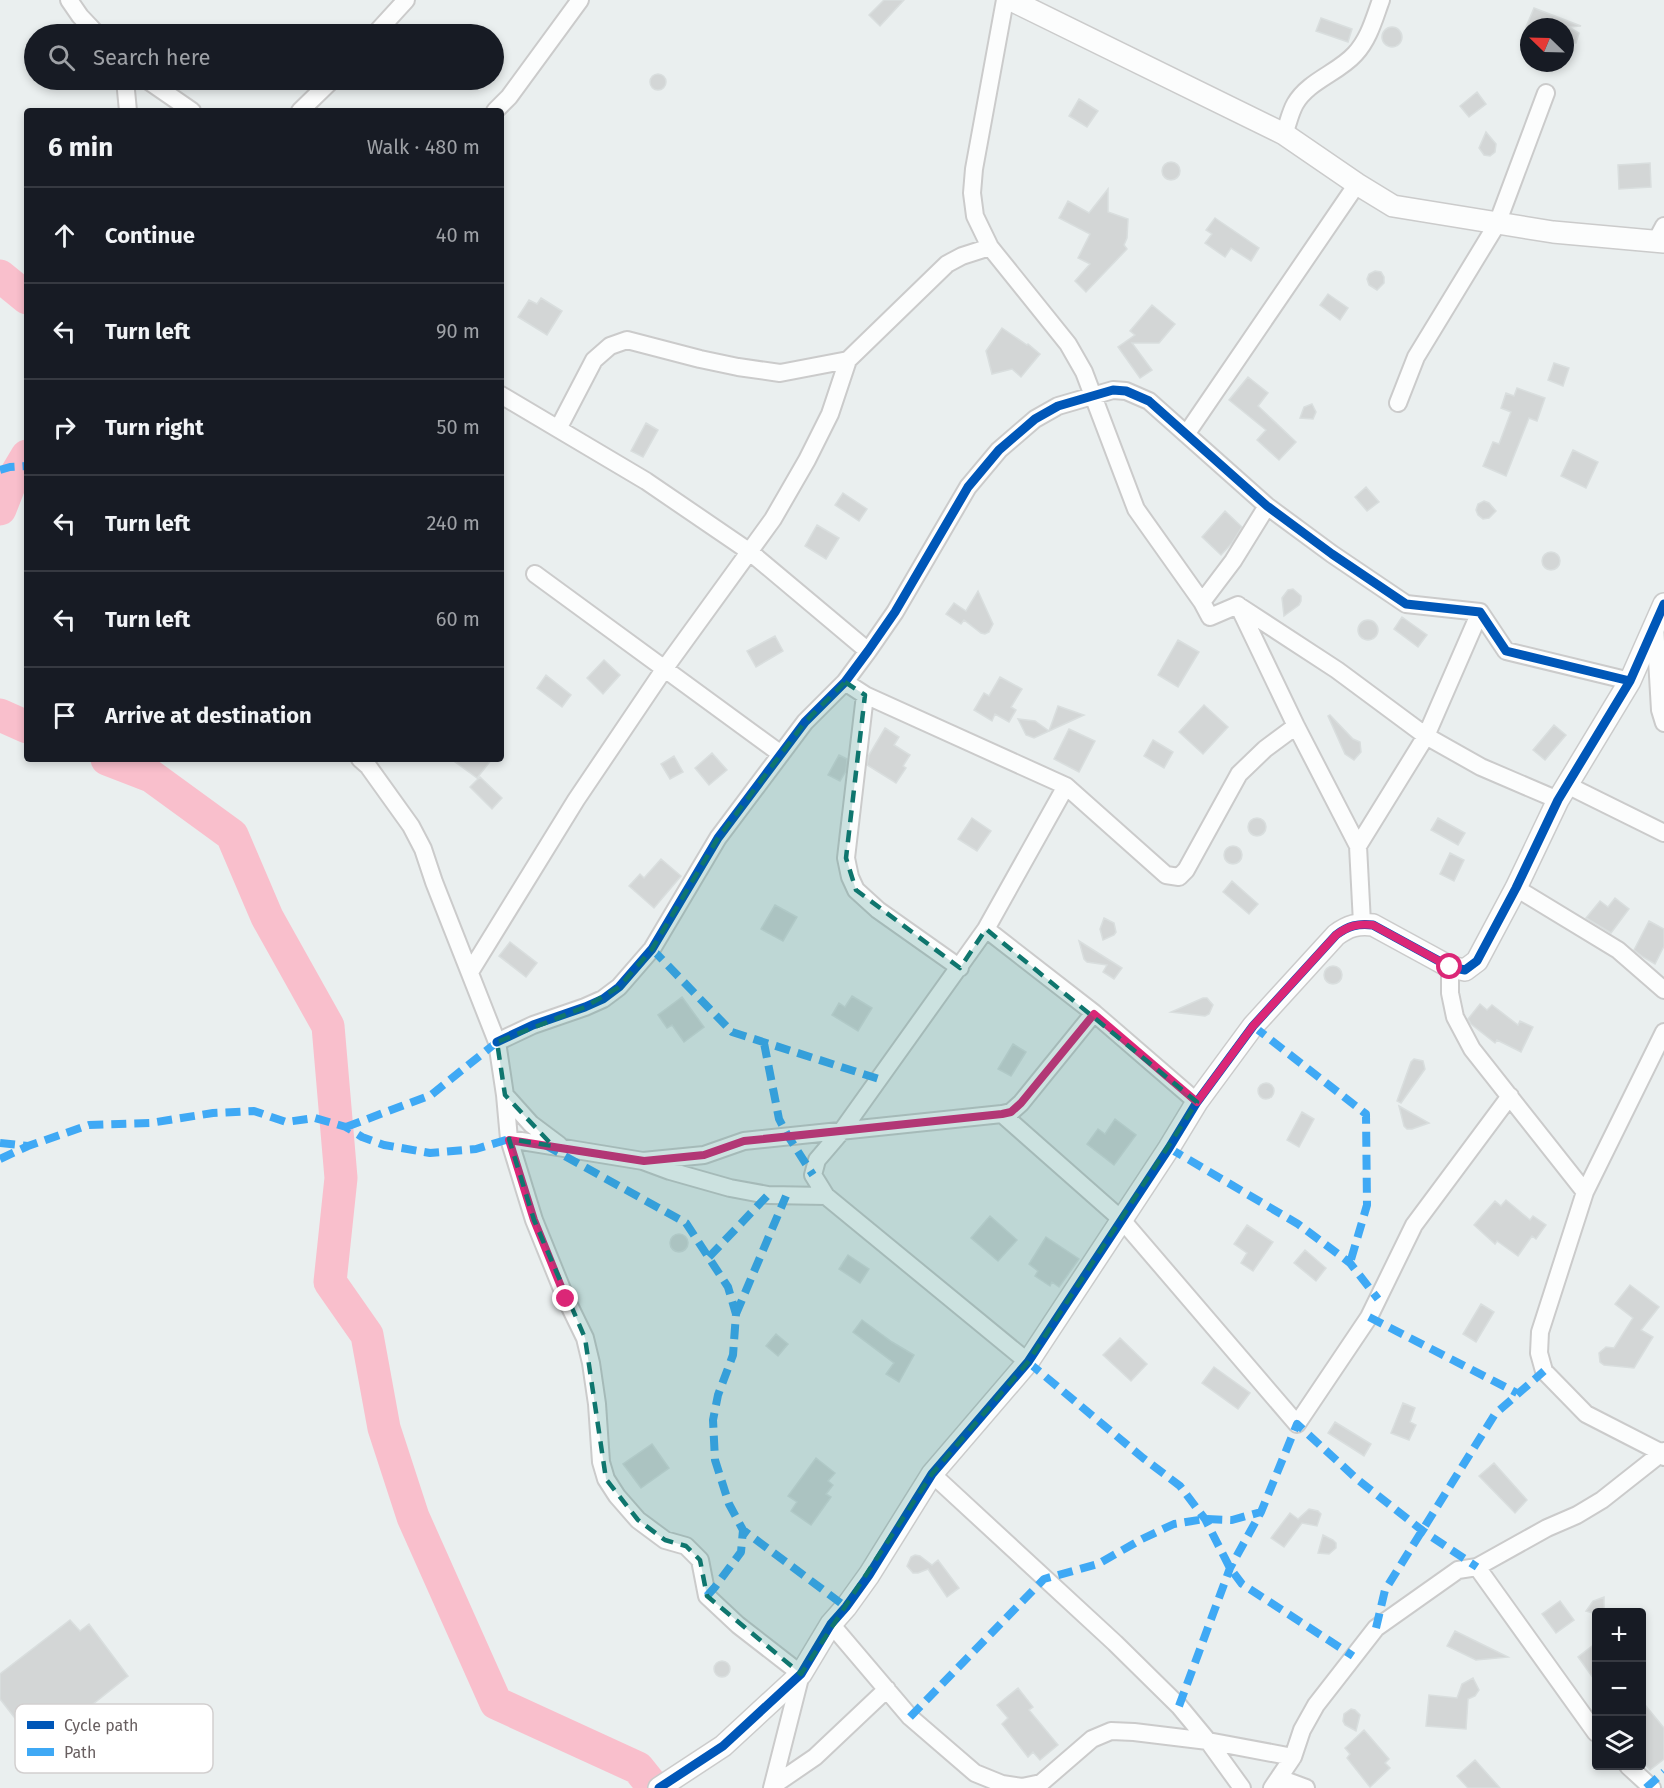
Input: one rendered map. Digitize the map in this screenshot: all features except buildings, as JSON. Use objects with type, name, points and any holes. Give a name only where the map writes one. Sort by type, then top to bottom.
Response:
[{"type":"street","points":[[69,0],[88,24]]},
{"type":"street","points":[[384,24],[406,0]]},
{"type":"street","points":[[498,108],[509,97],[580,0]]},
{"type":"street","points":[[1005,0],[974,169],[972,193],[975,216],[990,247],[1068,344],[1084,372],[1136,509],[1202,602],[1210,617],[1238,605]]},
{"type":"street","points":[[1011,0],[1284,134],[1357,184],[1394,206],[1553,232],[1661,236]]},
{"type":"street","points":[[1284,134],[1296,103],[1311,87],[1341,68],[1357,52],[1367,38],[1381,0]]},
{"type":"street","points":[[126,90],[128,108]]},
{"type":"street","points":[[162,90],[188,108]]},
{"type":"street","points":[[303,108],[322,90]]},
{"type":"street","points":[[1398,403],[1416,357],[1497,224],[1546,93]]},
{"type":"street","points":[[1187,433],[1357,184]]},
{"type":"street","points":[[470,972],[576,800],[665,668],[772,519],[807,460],[830,414],[848,360],[947,264],[962,256],[990,247]]},
{"type":"street","points":[[558,429],[594,360],[610,346],[627,339],[738,367],[780,373],[848,360]]},
{"type":"street","points":[[497,1042],[533,1025],[585,1007],[619,987],[651,949],[718,838],[805,722],[845,682],[868,651],[895,612],[968,487],[999,450],[1035,419],[1058,406],[1113,390],[1134,394],[1149,401],[1267,506],[1406,604],[1480,612]]},
{"type":"street","points":[[504,397],[646,481],[750,552],[868,651]]},
{"type":"street","points":[[1202,602],[1233,561],[1267,506]]},
{"type":"street","points":[[535,574],[781,754]]},
{"type":"street","points":[[658,1788],[723,1746],[801,1674],[831,1624],[868,1575],[932,1474],[1028,1362],[1197,1102],[1253,1026],[1336,935],[1347,927],[1362,923],[1373,925],[1450,967],[1465,970],[1477,962],[1562,793],[1630,681],[1664,604]]},
{"type":"street","points":[[1238,605],[1296,726],[1359,846],[1362,923]]},
{"type":"street","points":[[1238,605],[1337,670],[1426,736],[1480,767],[1663,829]]},
{"type":"street","points":[[1480,612],[1506,651],[1630,681]]},
{"type":"street","points":[[1359,846],[1426,736],[1480,612]]},
{"type":"street","points":[[1655,624],[1660,710],[1664,723]]},
{"type":"street","points":[[845,682],[866,695],[1066,786],[1166,875],[1173,877],[1179,877],[1186,870],[1239,774],[1264,749],[1296,726]]},
{"type":"street","points":[[866,695],[846,858],[850,878],[856,890],[878,910],[960,969]]},
{"type":"street","points":[[363,762],[411,826],[423,849],[497,1042],[506,1095],[509,1140],[538,1232],[585,1338],[597,1404],[601,1462],[606,1479],[638,1520],[656,1535],[686,1546],[700,1560],[707,1596],[801,1674]]},
{"type":"street","points":[[1028,1362],[826,1196],[813,1175],[817,1160],[841,1132],[960,969],[986,929],[1066,786]]},
{"type":"street","points":[[1516,888],[1618,950],[1664,990]]},
{"type":"street","points":[[986,929],[1094,1014],[1197,1102]]},
{"type":"street","points":[[1450,967],[1450,993],[1455,1017],[1472,1049],[1585,1192]]},
{"type":"street","points":[[644,1161],[704,1155],[744,1141],[1011,1112],[1021,1103],[1094,1014]]},
{"type":"street","points":[[1306,1788],[1275,1783],[1293,1757],[1302,1730],[1316,1705],[1376,1628],[1458,1570],[1478,1567],[1602,1500],[1663,1454],[1586,1414],[1544,1371],[1539,1353],[1540,1332],[1585,1192],[1664,1032]]},
{"type":"street","points":[[506,1095],[531,1124],[562,1148]]},
{"type":"street","points":[[1002,1114],[1122,1220],[1297,1424],[1369,1317],[1414,1225],[1510,1096]]},
{"type":"street","points":[[509,1140],[644,1161],[670,1172],[730,1188],[768,1195],[826,1196]]},
{"type":"street","points":[[932,1474],[1179,1706],[1242,1788]]},
{"type":"street","points":[[1478,1567],[1592,1727]]},
{"type":"street","points":[[831,1624],[910,1717],[975,1773],[1002,1784],[1022,1786],[1041,1783],[1092,1738],[1111,1731],[1208,1741],[1293,1757]]},
{"type":"street","points":[[773,1786],[801,1674]]},
{"type":"street","points":[[773,1786],[814,1757],[887,1689]]},
{"type":"street","points":[[1632,1770],[1652,1788]]},
{"type":"highlighted area","points":[[845,682],[865,695],[846,858],[856,890],[960,968],[986,929],[1197,1102],[1028,1362],[932,1474],[801,1674],[707,1596],[700,1560],[686,1546],[665,1540],[638,1520],[606,1479],[585,1338],[534,1220],[509,1139],[553,1146],[505,1095],[497,1042],[585,1007],[619,987],[652,949],[718,838],[805,722]]},
{"type":"waterway","points":[[0,276],[24,296]]},
{"type":"waterway","points":[[0,509],[9,486],[24,461]]},
{"type":"waterway","points":[[0,715],[24,726]]},
{"type":"waterway","points":[[115,762],[151,776],[232,835],[267,917],[328,1026],[341,1178],[330,1282],[367,1335],[384,1428],[413,1517],[496,1703],[638,1768],[654,1788]]},
{"type":"marked path","points":[[0,470],[24,466]]},
{"type":"marked path","points":[[652,949],[732,1032],[879,1079]]},
{"type":"marked path","points":[[1253,1026],[1366,1114],[1367,1205],[1350,1263]]},
{"type":"marked path","points":[[346,1127],[431,1095],[497,1042]]},
{"type":"marked path","points":[[764,1043],[779,1119],[813,1175]]},
{"type":"marked path","points":[[0,1143],[28,1146],[89,1125],[150,1123],[213,1113],[254,1111],[286,1122],[315,1118],[346,1127],[362,1137],[384,1145],[430,1153],[476,1149],[509,1139]]},
{"type":"marked path","points":[[545,1145],[686,1223],[728,1287],[736,1314],[733,1355],[718,1395],[713,1420],[715,1460],[729,1504],[743,1530],[846,1607]]},
{"type":"marked path","points":[[0,1159],[28,1146]]},
{"type":"marked path","points":[[1169,1148],[1298,1224],[1350,1263],[1378,1299]]},
{"type":"marked path","points":[[709,1257],[768,1195]]},
{"type":"marked path","points":[[736,1314],[786,1196]]},
{"type":"marked path","points":[[1369,1317],[1517,1393]]},
{"type":"marked path","points":[[1028,1362],[1180,1486],[1205,1519],[1230,1568],[1242,1584],[1353,1656]]},
{"type":"marked path","points":[[1376,1628],[1385,1590],[1495,1414],[1544,1371]]},
{"type":"marked path","points":[[1179,1706],[1230,1568],[1261,1512],[1297,1424],[1358,1480],[1423,1531],[1477,1567]]},
{"type":"marked path","points":[[910,1717],[1044,1579],[1098,1564],[1174,1524],[1205,1519],[1232,1520],[1261,1512]]},
{"type":"marked path","points":[[707,1596],[741,1552],[743,1530]]},
{"type":"marked path","points":[[1646,1788],[1664,1772]]},
{"type":"cycle path","points":[[497,1042],[533,1025],[603,999],[619,987],[652,949],[718,838],[805,722],[845,682],[868,651],[895,612],[968,487],[999,450],[1035,419],[1058,406],[1113,390],[1126,391],[1149,401],[1267,506],[1406,604],[1480,612],[1506,651],[1630,681]]},
{"type":"cycle path","points":[[659,1788],[723,1746],[801,1674],[831,1624],[869,1575],[932,1474],[1028,1362],[1197,1102],[1253,1026],[1336,935],[1353,926],[1373,925],[1450,967],[1465,970],[1477,961],[1516,888],[1558,800],[1630,681],[1664,604]]},
{"type":"route","points":[[566,1299],[534,1220],[509,1140],[644,1161],[704,1155],[744,1141],[1002,1114],[1011,1112],[1021,1103],[1094,1014],[1197,1102],[1253,1026],[1336,935],[1347,927],[1362,923],[1373,925],[1450,967]]}]
